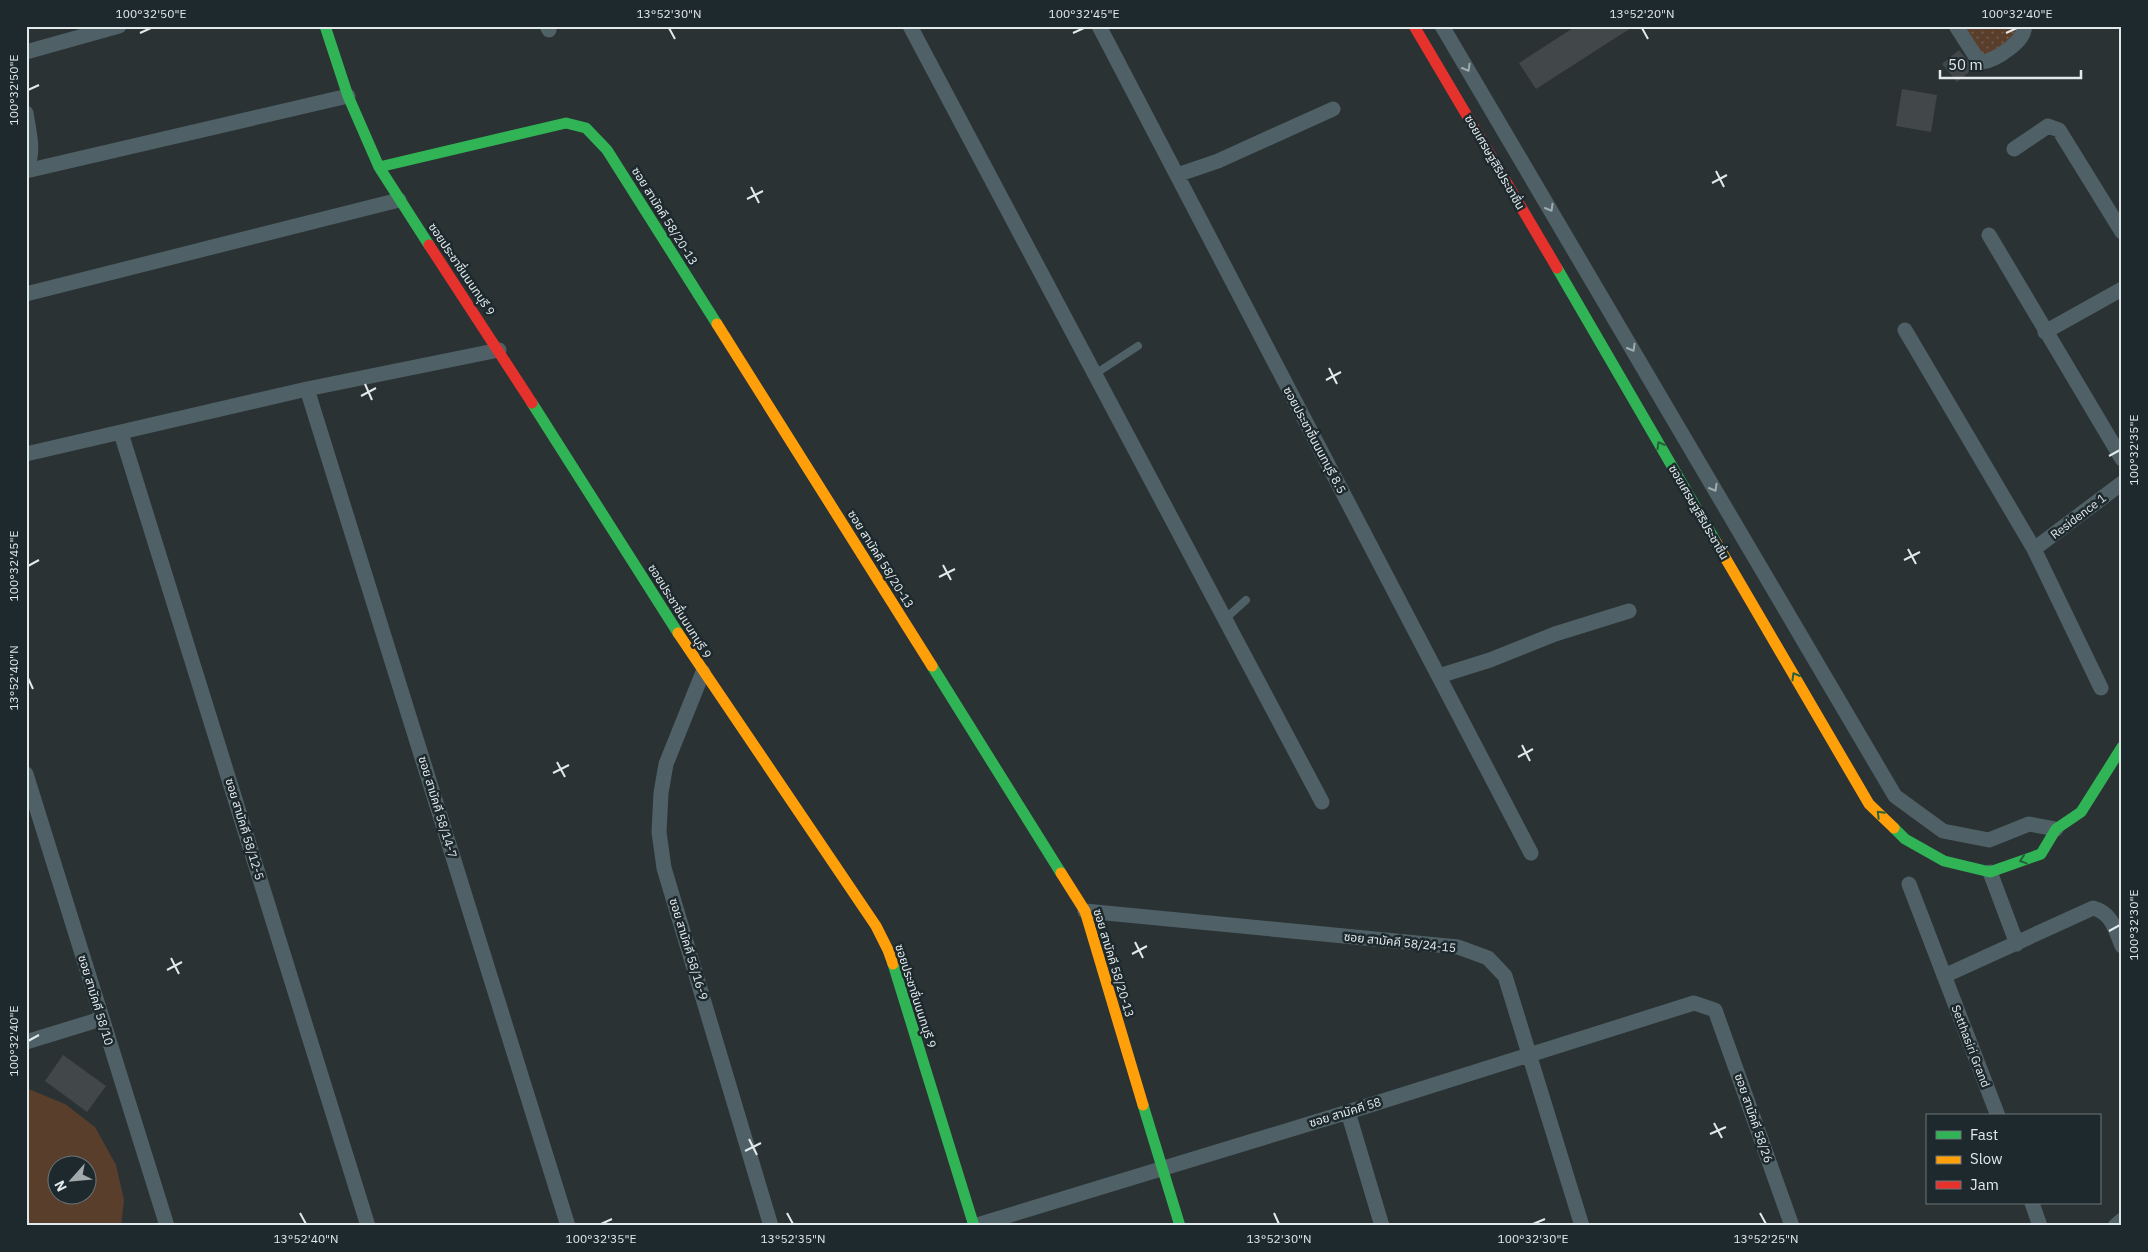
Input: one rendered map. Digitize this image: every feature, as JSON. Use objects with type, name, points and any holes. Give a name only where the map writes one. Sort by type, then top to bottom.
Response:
[{"type":"street","points":[[26,52],[119,26]]},
{"type":"street","name":"ซอยประชาชื่นนนทบุรี 9","points":[[325,26],[348,96],[379,167],[399,200],[499,350],[703,672],[870,918],[888,950],[974,1226]]},
{"type":"street","points":[[910,26],[1322,802]]},
{"type":"street","name":"ซอยประชาชื่นนนทบุรี 8.5","points":[[1099,26],[1531,853]]},
{"type":"street","name":"ซอยเศรษฐสิริประชาชื่น","points":[[1414,26],[1475,127],[1870,804],[1905,839],[1944,861],[1990,872]]},
{"type":"street","name":"ซอยเศรษฐสิริประชาชื่น","points":[[1442,26],[1895,796],[1944,831],[1989,840],[2029,824],[2056,829]]},
{"type":"street","points":[[1956,26],[1976,57],[1982,62],[1991,61],[2021,38],[2025,31],[2024,26]]},
{"type":"street","points":[[26,171],[348,96]]},
{"type":"street","points":[[1177,175],[1218,161],[1333,109]]},
{"type":"street","points":[[26,113],[32,150],[31,160],[26,171]]},
{"type":"street","name":"ซอย สามัคคี 58/20-13","points":[[379,167],[566,123],[577,124],[586,128],[597,137],[810,471],[1085,911],[1180,1226]]},
{"type":"street","points":[[2014,149],[2048,126],[2059,130],[2122,232]]},
{"type":"street","points":[[26,294],[399,200]]},
{"type":"street","points":[[1989,234],[2122,460]]},
{"type":"street","points":[[2045,332],[2122,289]]},
{"type":"street","points":[[1905,330],[2034,550],[2101,688]]},
{"type":"street","points":[[26,454],[307,389],[499,350]]},
{"type":"street","name":"ซอย สามัคคี 58/14-7","points":[[307,389],[568,1226]]},
{"type":"street","name":"ซอย สามัคคี 58/12-5","points":[[121,433],[368,1226]]},
{"type":"street","name":"Residence 1","points":[[2034,550],[2122,483]]},
{"type":"street","points":[[1439,676],[1490,660],[1555,634],[1629,610]]},
{"type":"street","name":"ซอย สามัคคี 58/16-9","points":[[703,672],[666,764],[661,793],[660,832],[664,868],[771,1226]]},
{"type":"street","points":[[2018,944],[1990,872],[2041,854],[2056,829],[2081,812],[2122,747]]},
{"type":"street","name":"ซอย สามัคคี 58/10","points":[[26,774],[167,1226]]},
{"type":"street","name":"Setthasiri Grand","points":[[1908,884],[1997,1114]]},
{"type":"street","points":[[1944,976],[2018,944],[2093,908],[2102,910],[2110,917],[2122,946]]},
{"type":"street","name":"ซอย สามัคคี 58/24-15","points":[[1085,911],[1458,947],[1478,953],[1497,965],[1505,976],[1582,1226]]},
{"type":"street","name":"ซอย สามัคคี 58","points":[[974,1226],[1348,1112],[1694,1003],[1715,1010]]},
{"type":"street","name":"ซอย สามัคคี 58/26","points":[[1715,1010],[1792,1226]]},
{"type":"street","points":[[26,1042],[101,1019]]},
{"type":"street","points":[[1348,1112],[1382,1226]]},
{"type":"street","points":[[2032,1204],[2040,1226]]},
{"type":"street","points":[[2115,1226],[2122,1220]]},
{"type":"lane","points":[[1095,374],[1138,346]]},
{"type":"lane","points":[[1225,619],[1246,600]]},
{"type":"shaded area","points":[[1960,26],[2029,26],[2032,31],[1984,63]]},
{"type":"shaded area","points":[[26,1088],[65,1104],[95,1127],[116,1165],[124,1200],[121,1226],[26,1226]]},
{"type":"building","points":[[1576,26],[1634,26],[1536,89],[1519,63]]},
{"type":"building","points":[[1959,50],[1974,68],[1957,82],[1942,64]]},
{"type":"building","points":[[1902,89],[1937,95],[1931,132],[1896,126]]},
{"type":"building","points":[[63,1055],[106,1086],[87,1112],[45,1081]]},
{"type":"traffic: fast","points":[[325,26],[348,96],[379,167],[429,245]]},
{"type":"traffic: fast","points":[[379,167],[566,123],[586,128],[607,150],[717,324]]},
{"type":"traffic: fast","points":[[1557,268],[1716,542]]},
{"type":"traffic: fast","points":[[532,403],[678,633]]},
{"type":"traffic: fast","points":[[932,666],[1061,873]]},
{"type":"traffic: fast","points":[[1894,828],[1905,839],[1944,861],[1990,872],[2041,854],[2056,829],[2081,812],[2122,747]]},
{"type":"traffic: fast","points":[[893,964],[974,1226]]},
{"type":"traffic: fast","points":[[1143,1105],[1180,1226]]},
{"type":"traffic: slow","points":[[717,324],[932,666]]},
{"type":"traffic: slow","points":[[1716,542],[1869,804],[1894,828]]},
{"type":"traffic: slow","points":[[678,633],[876,926],[893,964]]},
{"type":"traffic: slow","points":[[1061,873],[1085,911],[1143,1105]]},
{"type":"traffic: jam","points":[[1414,26],[1557,268]]},
{"type":"traffic: jam","points":[[429,245],[532,403]]}]
